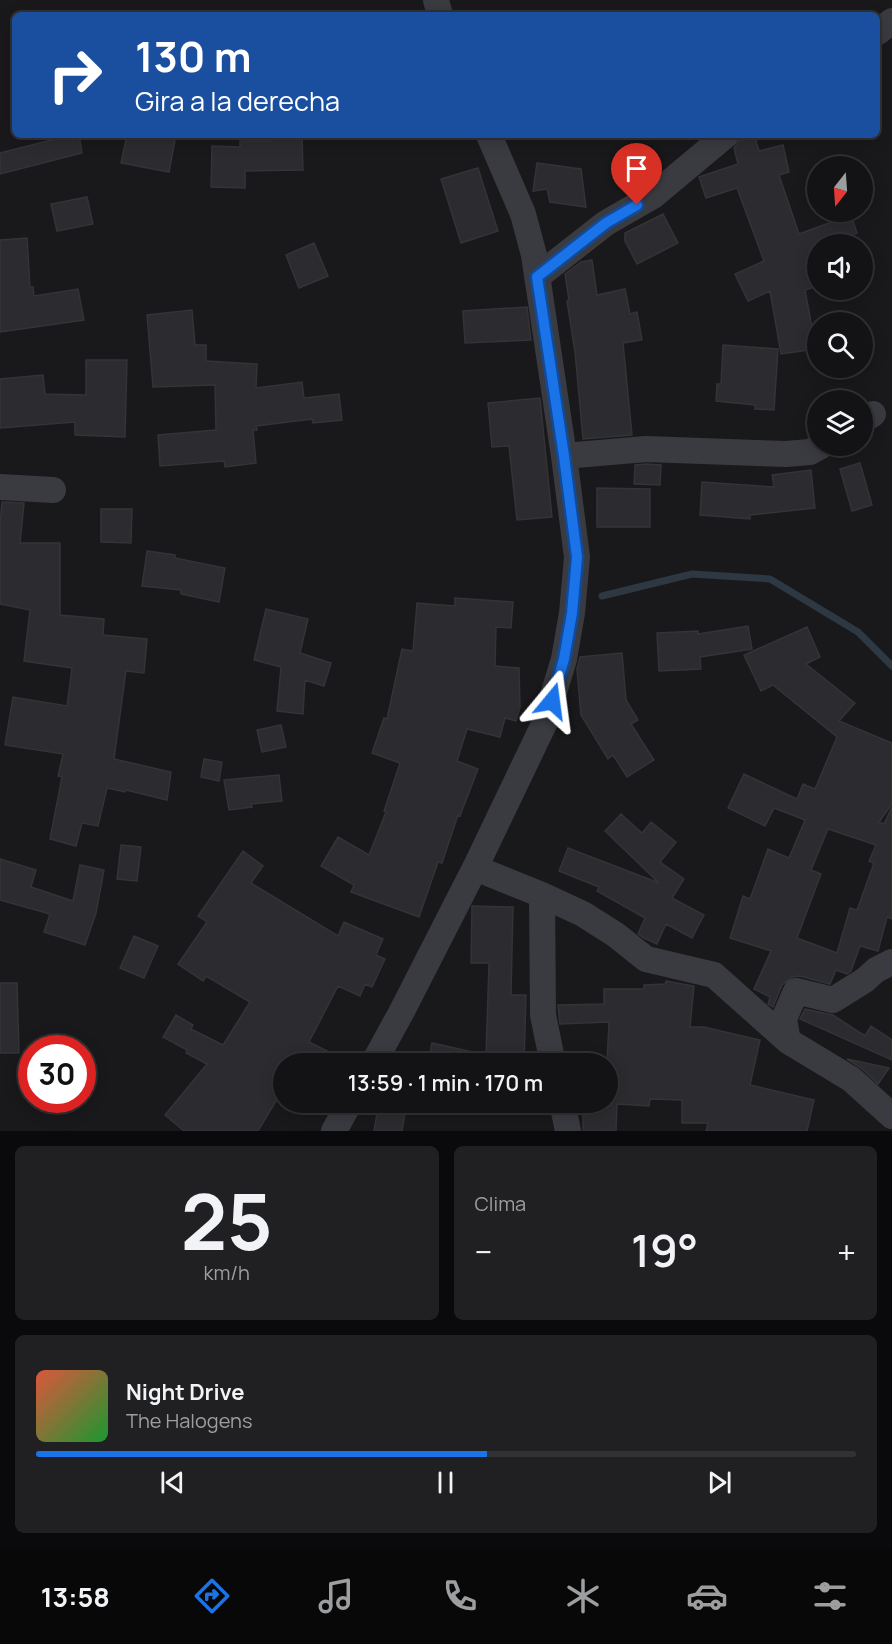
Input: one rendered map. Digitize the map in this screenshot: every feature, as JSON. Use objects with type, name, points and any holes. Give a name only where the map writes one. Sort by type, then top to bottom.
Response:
[{"type":"street","points":[[880,30],[892,21]]},
{"type":"street","points":[[379,1053],[475,868],[545,722],[564,659],[572,613],[577,557],[534,255],[523,214],[490,138]]},
{"type":"street","points":[[537,277],[606,223],[653,196],[722,138]]},
{"type":"street","points":[[564,456],[646,449],[786,454],[807,452]]},
{"type":"street","points":[[0,487],[53,490]]},
{"type":"street","points":[[475,868],[583,914],[616,935],[646,959],[714,975],[788,1041],[851,1079],[892,1116]]},
{"type":"street","points":[[542,895],[543,1015],[552,1053]]},
{"type":"street","points":[[788,1041],[784,1019],[796,992],[833,1000],[866,980],[876,970],[892,962]]},
{"type":"street","points":[[334,1131],[344,1113]]},
{"type":"street","points":[[564,1113],[568,1131]]},
{"type":"building","points":[[59,138],[80,138],[82,153],[0,174],[0,153]]},
{"type":"building","points":[[126,138],[175,138],[169,172],[121,163]]},
{"type":"building","points":[[272,138],[302,138],[303,170],[245,171],[245,188],[211,187],[212,146],[240,147],[240,141],[272,141]]},
{"type":"building","points":[[751,138],[755,138],[759,151],[783,145],[789,172],[779,175],[799,234],[832,222],[853,222],[857,233],[854,234],[807,234],[807,289],[805,290],[809,312],[807,312],[807,350],[781,354],[770,291],[748,301],[735,274],[764,261],[737,188],[706,198],[699,177],[738,164],[734,148],[739,141]]},
{"type":"building","points":[[537,163],[581,169],[586,207],[550,202],[547,189],[533,191]]},
{"type":"building","points":[[478,168],[498,231],[461,243],[441,179]]},
{"type":"building","points":[[87,197],[93,224],[57,231],[51,204]]},
{"type":"building","points":[[663,214],[678,243],[637,264],[625,241],[625,233]]},
{"type":"building","points":[[27,238],[30,287],[33,287],[34,296],[78,289],[84,320],[0,332],[0,240]]},
{"type":"building","points":[[314,243],[328,276],[299,288],[286,255]]},
{"type":"building","points":[[592,260],[597,295],[625,289],[630,314],[637,312],[642,340],[623,343],[632,435],[583,439],[565,274],[581,262]]},
{"type":"building","points":[[527,307],[531,340],[465,343],[463,311]]},
{"type":"building","points":[[192,310],[195,345],[206,345],[206,361],[257,364],[256,388],[302,382],[304,398],[339,394],[342,420],[313,423],[312,419],[256,426],[257,430],[253,430],[256,463],[225,467],[224,461],[160,466],[158,435],[216,430],[215,385],[153,387],[147,315]]},
{"type":"building","points":[[723,345],[778,349],[774,410],[755,409],[755,405],[716,401],[717,384],[721,384]]},
{"type":"building","points":[[86,360],[127,360],[125,437],[75,435],[75,422],[0,428],[0,379],[43,375],[45,394],[86,395]]},
{"type":"building","points":[[540,398],[552,517],[517,520],[509,446],[492,447],[488,403]]},
{"type":"building","points":[[860,463],[872,505],[852,511],[840,469]]},
{"type":"building","points":[[635,465],[661,465],[660,485],[634,484]]},
{"type":"building","points":[[811,470],[815,508],[750,515],[750,519],[700,515],[702,482],[774,487],[772,475]]},
{"type":"building","points":[[597,488],[650,489],[650,527],[597,527]]},
{"type":"building","points":[[2,502],[24,503],[20,543],[60,543],[60,615],[104,619],[103,635],[147,639],[144,673],[126,671],[114,759],[171,772],[167,800],[107,788],[98,826],[82,823],[76,846],[50,839],[62,777],[58,776],[63,754],[5,745],[13,697],[67,706],[72,668],[24,661],[30,610],[0,604]]},
{"type":"building","points":[[101,509],[132,509],[131,543],[101,542]]},
{"type":"building","points":[[147,551],[175,555],[175,558],[225,568],[219,602],[181,594],[181,590],[142,586]]},
{"type":"building","points":[[455,598],[513,602],[511,628],[496,627],[495,666],[519,668],[520,707],[516,721],[505,718],[500,737],[467,729],[457,761],[478,769],[460,816],[458,815],[442,863],[438,862],[419,917],[351,892],[354,885],[321,866],[338,837],[369,855],[386,812],[384,811],[400,763],[372,753],[384,718],[387,719],[402,649],[413,651],[417,603],[455,606]]},
{"type":"building","points":[[266,609],[308,619],[300,653],[331,663],[324,686],[305,680],[303,714],[277,711],[281,667],[254,660]]},
{"type":"building","points":[[748,626],[752,649],[700,657],[701,669],[659,671],[657,633],[698,631],[698,634]]},
{"type":"building","points":[[807,627],[820,657],[806,664],[855,703],[839,721],[892,743],[892,804],[879,822],[884,824],[892,807],[892,919],[887,917],[878,951],[860,946],[851,971],[847,974],[836,970],[830,984],[800,976],[792,977],[782,985],[773,1007],[768,1004],[770,997],[754,989],[771,951],[730,938],[743,896],[750,899],[768,849],[789,858],[805,820],[774,808],[765,826],[728,808],[744,774],[797,799],[803,784],[815,789],[837,737],[773,685],[761,691],[744,655]],"holes":[[[828,829],[876,845],[869,861],[874,863],[857,910],[850,908],[837,953],[797,938],[821,874],[811,870]]]},
{"type":"building","points":[[622,653],[626,700],[638,720],[631,724],[654,760],[627,777],[613,755],[608,759],[581,715],[577,669],[580,657]]},
{"type":"building","points":[[281,725],[286,747],[262,752],[257,730]]},
{"type":"building","points":[[204,759],[222,762],[219,781],[201,777]]},
{"type":"building","points":[[279,775],[282,801],[251,804],[252,807],[229,810],[224,780]]},
{"type":"building","points":[[621,814],[642,833],[651,822],[676,842],[660,862],[684,879],[672,898],[704,915],[692,938],[666,924],[657,944],[644,938],[638,934],[645,918],[597,891],[599,887],[559,871],[568,848],[659,883],[605,831]]},
{"type":"building","points":[[121,845],[141,847],[137,881],[117,879]]},
{"type":"building","points":[[243,851],[263,866],[251,883],[338,936],[344,922],[383,939],[376,955],[385,959],[372,987],[365,984],[360,996],[338,986],[309,1042],[331,1053],[273,1053],[273,1106],[258,1131],[184,1131],[165,1115],[207,1064],[163,1037],[176,1015],[193,1025],[191,1029],[223,1045],[250,1002],[206,976],[203,981],[178,964],[207,922],[198,916]]},
{"type":"building","points":[[0,859],[36,870],[31,887],[73,901],[80,865],[104,870],[96,913],[85,945],[44,932],[50,914],[0,900]]},
{"type":"building","points":[[472,906],[513,907],[511,995],[526,995],[524,1053],[486,1053],[489,963],[471,963]]},
{"type":"building","points":[[134,936],[158,946],[144,978],[120,968]]},
{"type":"building","points":[[666,981],[694,986],[690,1027],[704,1027],[760,1040],[750,1085],[814,1100],[807,1131],[706,1131],[708,1123],[682,1123],[682,1100],[650,1099],[649,1106],[618,1104],[618,1053],[608,1053],[609,1022],[560,1024],[558,1005],[604,1004],[604,989],[644,989],[644,985],[665,984]]},
{"type":"building","points":[[0,983],[17,983],[18,1053],[0,1053]]},
{"type":"building","points":[[805,1009],[833,1015],[865,1036],[871,1026],[892,1040],[892,1060],[800,1019]]},
{"type":"building","points":[[432,1043],[477,1053],[430,1053]]},
{"type":"building","points":[[847,1059],[889,1068],[878,1084]]},
{"type":"building","points":[[377,1113],[405,1113],[402,1131],[374,1131]]},
{"type":"building","points":[[583,1113],[617,1113],[616,1131],[583,1131]]},
{"type":"waterway","points":[[602,596],[692,574],[770,579],[858,632],[892,666]]},
{"type":"route","points":[[552,701],[564,659],[572,613],[577,557],[537,277],[606,223],[637,205]]}]
